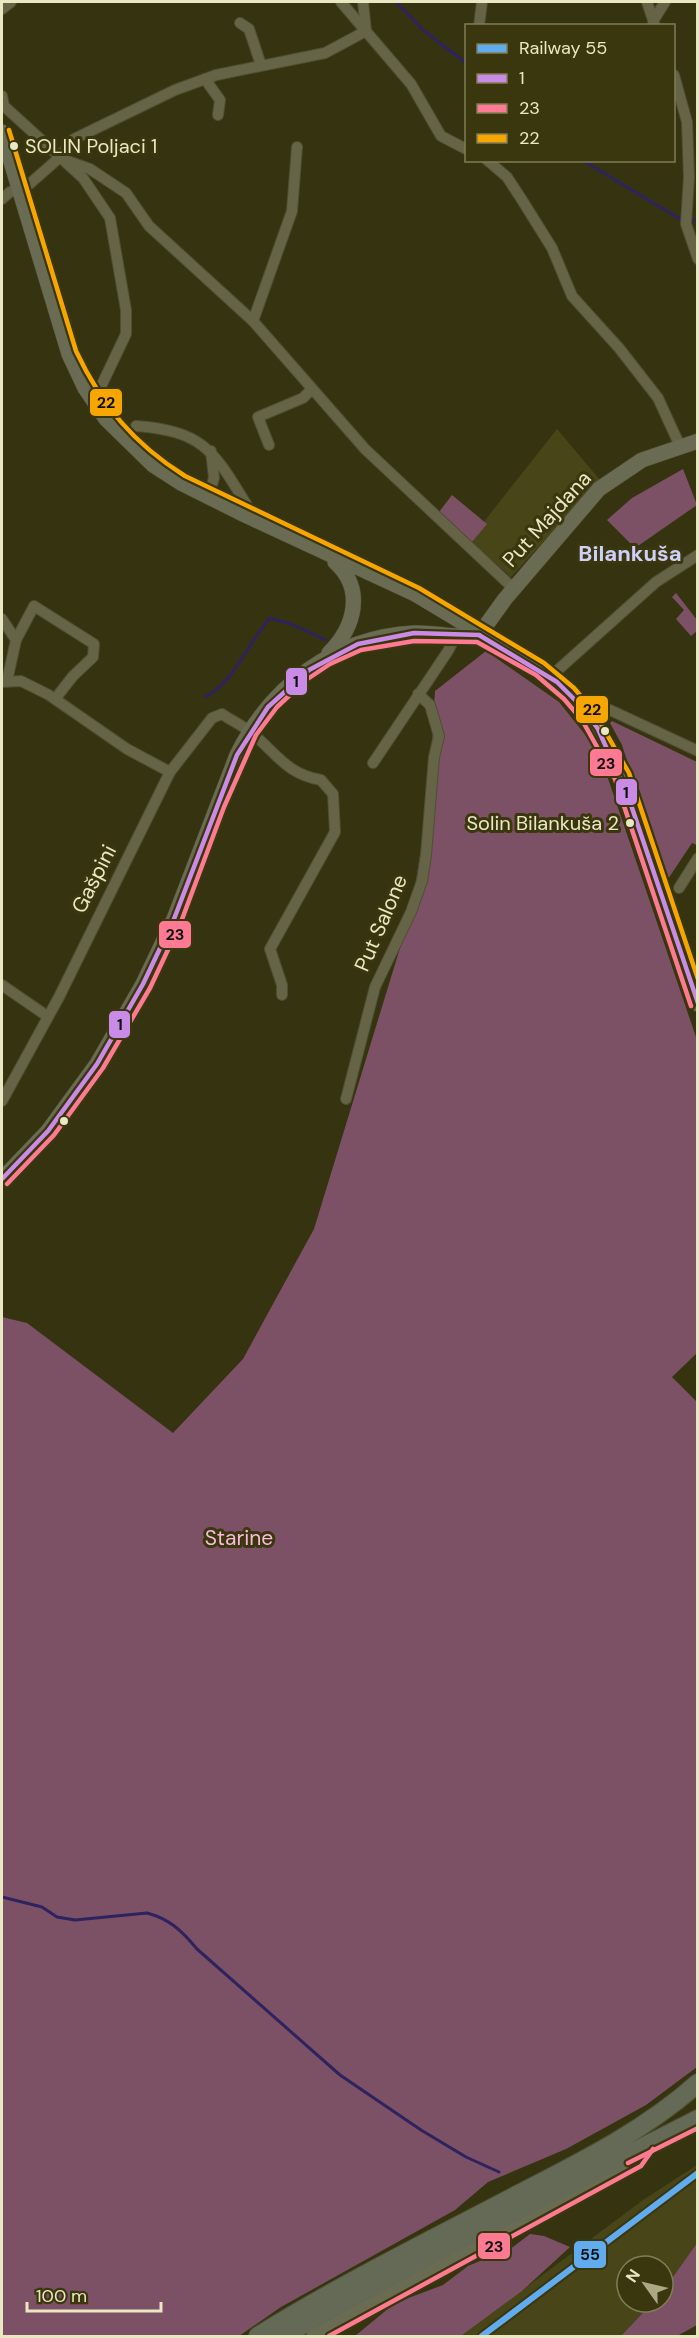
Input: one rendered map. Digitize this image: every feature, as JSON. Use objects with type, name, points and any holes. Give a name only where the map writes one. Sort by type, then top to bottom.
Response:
[{"type":"highway","points":[[258,2337],[302,2309],[428,2240],[582,2161],[649,2121],[698,2083]]},
{"type":"highway","points":[[285,2337],[315,2317],[438,2251],[698,2119]]},
{"type":"main road","points":[[2,132],[69,354],[106,419],[153,465],[208,497],[415,594],[550,677],[588,716],[622,776],[698,1004]]},
{"type":"main road","name":"Put Majdana","points":[[479,635],[513,588],[599,489],[642,460],[698,441]]},
{"type":"main road","points":[[326,554],[345,572],[353,595],[354,608],[350,623],[326,657]]},
{"type":"main road","points":[[353,595],[362,583],[376,577]]},
{"type":"main road","points":[[2,1179],[48,1131],[97,1064],[143,984],[172,924],[217,804],[249,731],[271,702],[301,674],[326,657],[359,644],[401,635],[430,633],[456,636],[479,635]]},
{"type":"main road","points":[[314,2337],[531,2220],[637,2158],[647,2145]]},
{"type":"street","points":[[2,2],[2,10]]},
{"type":"street","points":[[2,10],[11,2]]},
{"type":"street","points":[[341,2],[411,84],[441,136],[465,148]]},
{"type":"street","points":[[363,2],[366,31]]},
{"type":"street","points":[[479,24],[482,2]]},
{"type":"street","points":[[647,2],[654,23]]},
{"type":"street","points":[[654,23],[665,2]]},
{"type":"street","points":[[240,23],[249,29],[261,65]]},
{"type":"street","points":[[2,199],[18,189],[26,188],[59,158],[74,139],[176,90],[206,79],[261,65],[325,53],[366,31]]},
{"type":"street","points":[[206,79],[220,100],[218,115]]},
{"type":"street","points":[[675,79],[687,122],[689,177],[686,218],[698,260]]},
{"type":"street","points":[[2,96],[4,106],[83,178],[110,218],[126,310],[126,334],[94,401]]},
{"type":"street","points":[[253,321],[292,211],[297,147]]},
{"type":"street","points":[[59,158],[90,169],[126,193],[149,226],[253,321],[311,390],[366,449],[513,588]]},
{"type":"street","points":[[489,162],[507,177],[552,248],[572,296],[619,348],[658,398],[680,446]]},
{"type":"street","points":[[269,445],[258,417],[303,398],[311,390]]},
{"type":"street","points":[[136,426],[162,428],[191,436],[211,451],[248,507]]},
{"type":"street","points":[[208,497],[214,478],[211,451]]},
{"type":"street","points":[[550,677],[641,595],[698,555]]},
{"type":"street","points":[[55,699],[73,676],[93,657],[96,648],[94,644],[34,606],[16,640],[4,681],[21,681],[55,699],[128,750],[170,772]]},
{"type":"street","points":[[2,619],[16,640]]},
{"type":"street","points":[[373,763],[453,644],[456,636]]},
{"type":"street","name":"Put Salone","points":[[346,1099],[375,987],[411,912],[422,881],[434,757],[439,736],[430,705],[418,694]]},
{"type":"street","points":[[588,716],[596,710],[610,710],[698,751]]},
{"type":"street","name":"Gašpini","points":[[2,1101],[59,997],[170,772],[212,717],[222,714],[249,731],[270,752],[301,776],[321,780],[333,794],[336,832],[270,949],[282,985],[282,995]]},
{"type":"street","points":[[679,888],[698,858]]},
{"type":"street","points":[[2,985],[47,1016]]},
{"type":"shaded area","points":[[557,429],[600,480],[511,577],[472,543],[486,519]]},
{"type":"shaded area","points":[[697,2165],[697,2243],[675,2274],[675,2254],[615,2254],[615,2314],[642,2314],[621,2336],[461,2336],[643,2200]]},
{"type":"green space","points":[[683,469],[697,505],[635,548],[607,520],[632,498]]},
{"type":"green space","points":[[452,495],[487,524],[472,542],[439,512]]},
{"type":"green space","points":[[676,593],[697,620],[697,631],[691,636],[676,619],[684,610],[672,597]]},
{"type":"green space","name":"Starine","points":[[486,651],[559,702],[599,752],[697,1040],[697,1353],[672,1377],[698,1403],[697,2067],[646,2105],[566,2149],[488,2182],[455,2210],[281,2307],[239,2336],[2,2336],[2,1317],[27,1323],[173,1433],[243,1359],[314,1229],[411,912],[429,798],[435,691]]},
{"type":"green space","points":[[612,721],[697,762],[697,845],[692,843],[666,882],[622,745],[610,723]]},
{"type":"green space","points":[[530,2234],[544,2236],[570,2247],[522,2291],[461,2336],[355,2336],[395,2303],[443,2285],[468,2266],[513,2247]]},
{"type":"green space","points":[[697,2243],[697,2325],[677,2336],[621,2336],[642,2314],[675,2314],[675,2274]]},
{"type":"waterway","points":[[396,2],[423,30],[465,62]]},
{"type":"waterway","points":[[585,162],[680,219],[698,221]]},
{"type":"waterway","points":[[205,697],[224,682],[270,618],[291,624],[326,640]]},
{"type":"waterway","points":[[2,1897],[42,1907],[57,1917],[75,1920],[147,1913],[169,1922],[340,2075],[421,2130],[466,2157],[499,2172]]},
{"type":"rail line","name":"55","points":[[482,2336],[698,2173]]},
{"type":"transit line","name":"22","points":[[9,130],[76,351],[108,406],[150,451],[185,476],[419,588],[544,663],[574,688],[594,712],[629,773],[698,979]]},
{"type":"transit line","name":"1","points":[[2,1179],[48,1131],[97,1064],[143,984],[174,919],[237,755],[268,707],[309,670],[358,644],[414,633],[479,635]]},
{"type":"transit line","name":"1","points":[[479,635],[557,682],[584,709],[598,729],[628,796],[698,1003]]},
{"type":"transit line","name":"23","points":[[7,1184],[54,1135],[103,1068],[150,988],[181,922],[224,807],[256,735],[277,707],[306,680],[330,664],[361,650],[414,641],[477,642],[536,675],[564,699],[582,720],[615,779],[691,1006]]},
{"type":"transit line","name":"23","points":[[628,2163],[698,2128]]},
{"type":"transit line","name":"23","points":[[329,2336],[641,2166],[653,2149]]},
{"type":"place","name":"SOLIN Poljaci 1","points":[[14,146]]},
{"type":"place","name":"Solin Bilankuša 2","points":[[630,823]]},
{"type":"district","name":"Bilankuša","points":[[630,553]]}]
